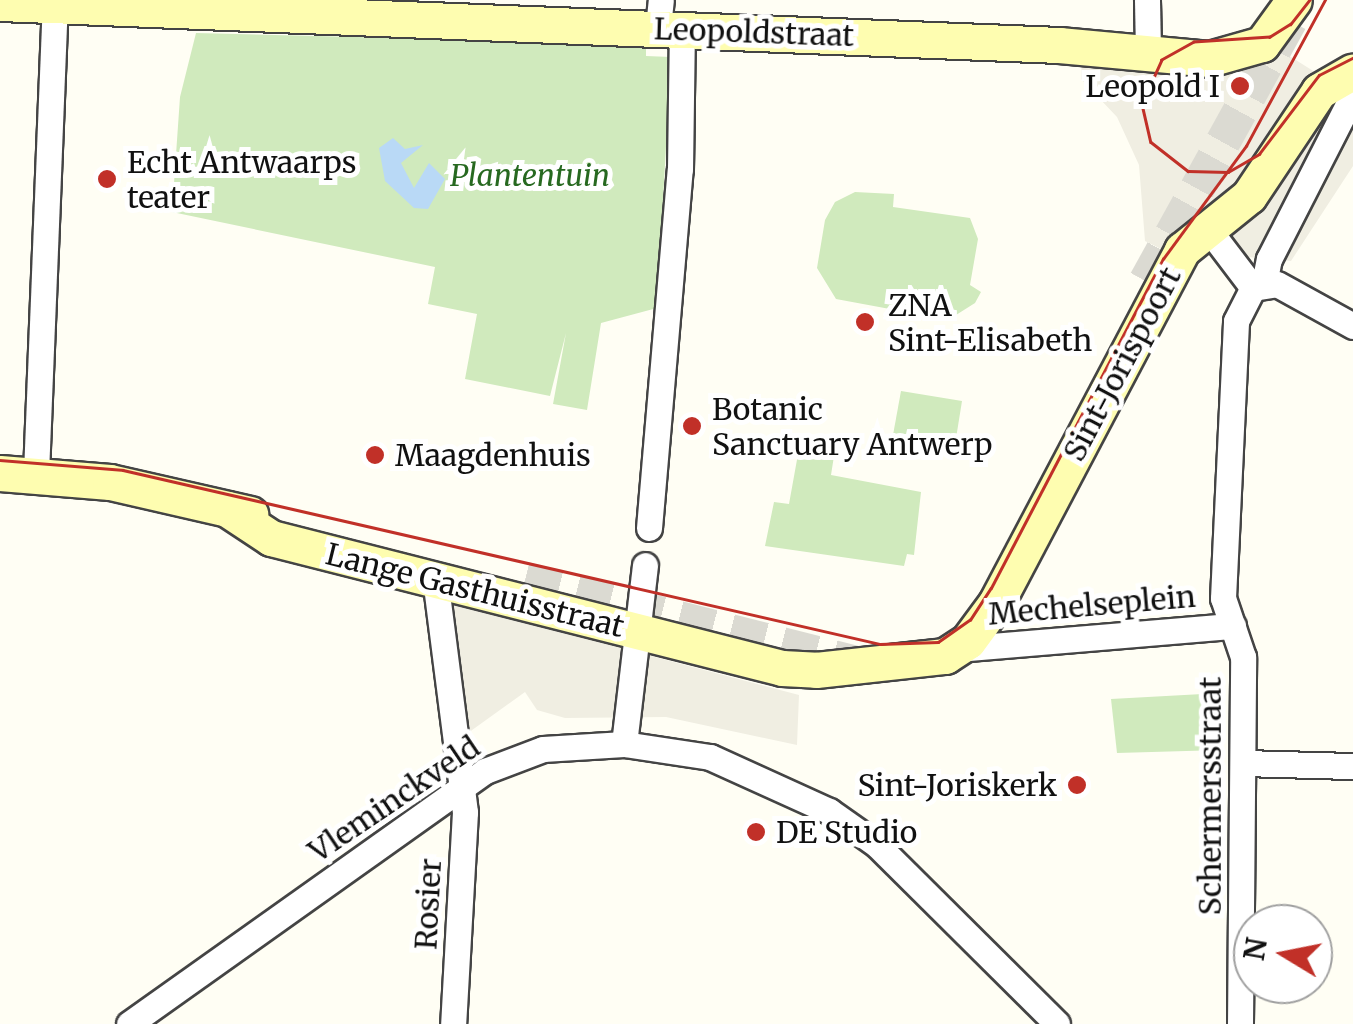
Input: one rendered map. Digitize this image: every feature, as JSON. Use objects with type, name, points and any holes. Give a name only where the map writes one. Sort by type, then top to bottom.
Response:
[{"type":"street","points":[[1146,0],[1148,54]]},
{"type":"street","name":"Leopoldstraat","points":[[0,3],[667,19],[1225,58],[1262,44],[1289,9]]},
{"type":"street","points":[[36,473],[55,3]]},
{"type":"street","points":[[649,528],[680,170],[667,19]]},
{"type":"street","name":"Sint-Jorispoort","points":[[956,650],[996,603],[1175,262],[1206,226],[1248,196],[1312,99],[1353,71]]},
{"type":"street","name":"Schermersstraat","points":[[1240,1024],[1243,656],[1224,598],[1236,321],[1258,286],[1268,259],[1352,96]]},
{"type":"street","points":[[1206,226],[1258,286],[1290,288],[1353,326]]},
{"type":"street","name":"Lange Gasthuisstraat","points":[[0,473],[36,473],[227,509],[270,538],[801,670],[920,661],[956,650]]},
{"type":"street","points":[[227,509],[524,580]]},
{"type":"street","points":[[624,744],[645,565]]},
{"type":"street","name":"Rosier","points":[[434,578],[462,787],[452,1024]]},
{"type":"street","name":"Mechelseplein","points":[[956,650],[1233,626]]},
{"type":"street","name":"Vleminckveld","points":[[129,1024],[462,787],[543,749],[624,744],[710,757],[789,788],[876,844],[1057,1024]]},
{"type":"street","points":[[1243,763],[1353,766]]},
{"type":"green space","name":"Plantentuin","points":[[196,33],[646,44],[646,56],[671,57],[657,308],[601,323],[587,410],[553,404],[566,333],[550,396],[465,379],[477,314],[428,304],[435,267],[172,212],[180,97]]},
{"type":"green space","points":[[855,192],[894,194],[893,207],[970,218],[978,239],[970,285],[981,292],[975,303],[956,315],[933,317],[836,299],[817,268],[825,220],[835,202]]},
{"type":"green space","points":[[901,391],[962,401],[953,457],[905,448],[893,435]]},
{"type":"green space","points":[[800,443],[834,456],[831,475],[921,492],[914,555],[907,554],[904,566],[765,546],[774,502],[789,504]]},
{"type":"green space","points":[[1221,693],[1221,750],[1117,753],[1111,699]]},
{"type":"shaded area","points":[[1269,43],[1353,96],[1353,166],[1291,261],[1204,253],[1197,267],[1145,241],[1139,165],[1117,117],[1081,79],[1082,53]]},
{"type":"shaded area","points":[[438,600],[799,695],[797,745],[666,717],[565,718],[537,710],[525,692],[461,738],[472,755],[459,766]]},
{"type":"water","points":[[393,138],[405,149],[423,145],[401,163],[414,188],[429,163],[445,179],[428,209],[414,208],[385,181],[379,148]]},
{"type":"tunnel","points":[[1146,281],[1290,20]]},
{"type":"tunnel","points":[[525,579],[858,663]]},
{"type":"tram line","points":[[1310,0],[1291,24],[1270,37],[1194,42],[1162,60],[1142,104],[1151,142],[1188,171],[1228,172],[1259,154],[1319,75],[1353,58]]},
{"type":"tram line","points":[[0,460],[123,470],[880,644],[938,642],[970,620],[991,588],[1163,259],[1246,146],[1325,0]]},
{"type":"place","name":"Leopold I","points":[[1240,86]]},
{"type":"place","name":"Echt Antwaarps teater","points":[[107,179]]},
{"type":"place","name":"ZNA Sint-Elisabeth","points":[[865,322]]},
{"type":"place","name":"Botanic Sanctuary Antwerp","points":[[692,426]]},
{"type":"place","name":"Maagdenhuis","points":[[375,455]]},
{"type":"place","name":"Sint-Joriskerk","points":[[1077,785]]},
{"type":"place","name":"DE Studio","points":[[756,832]]}]
